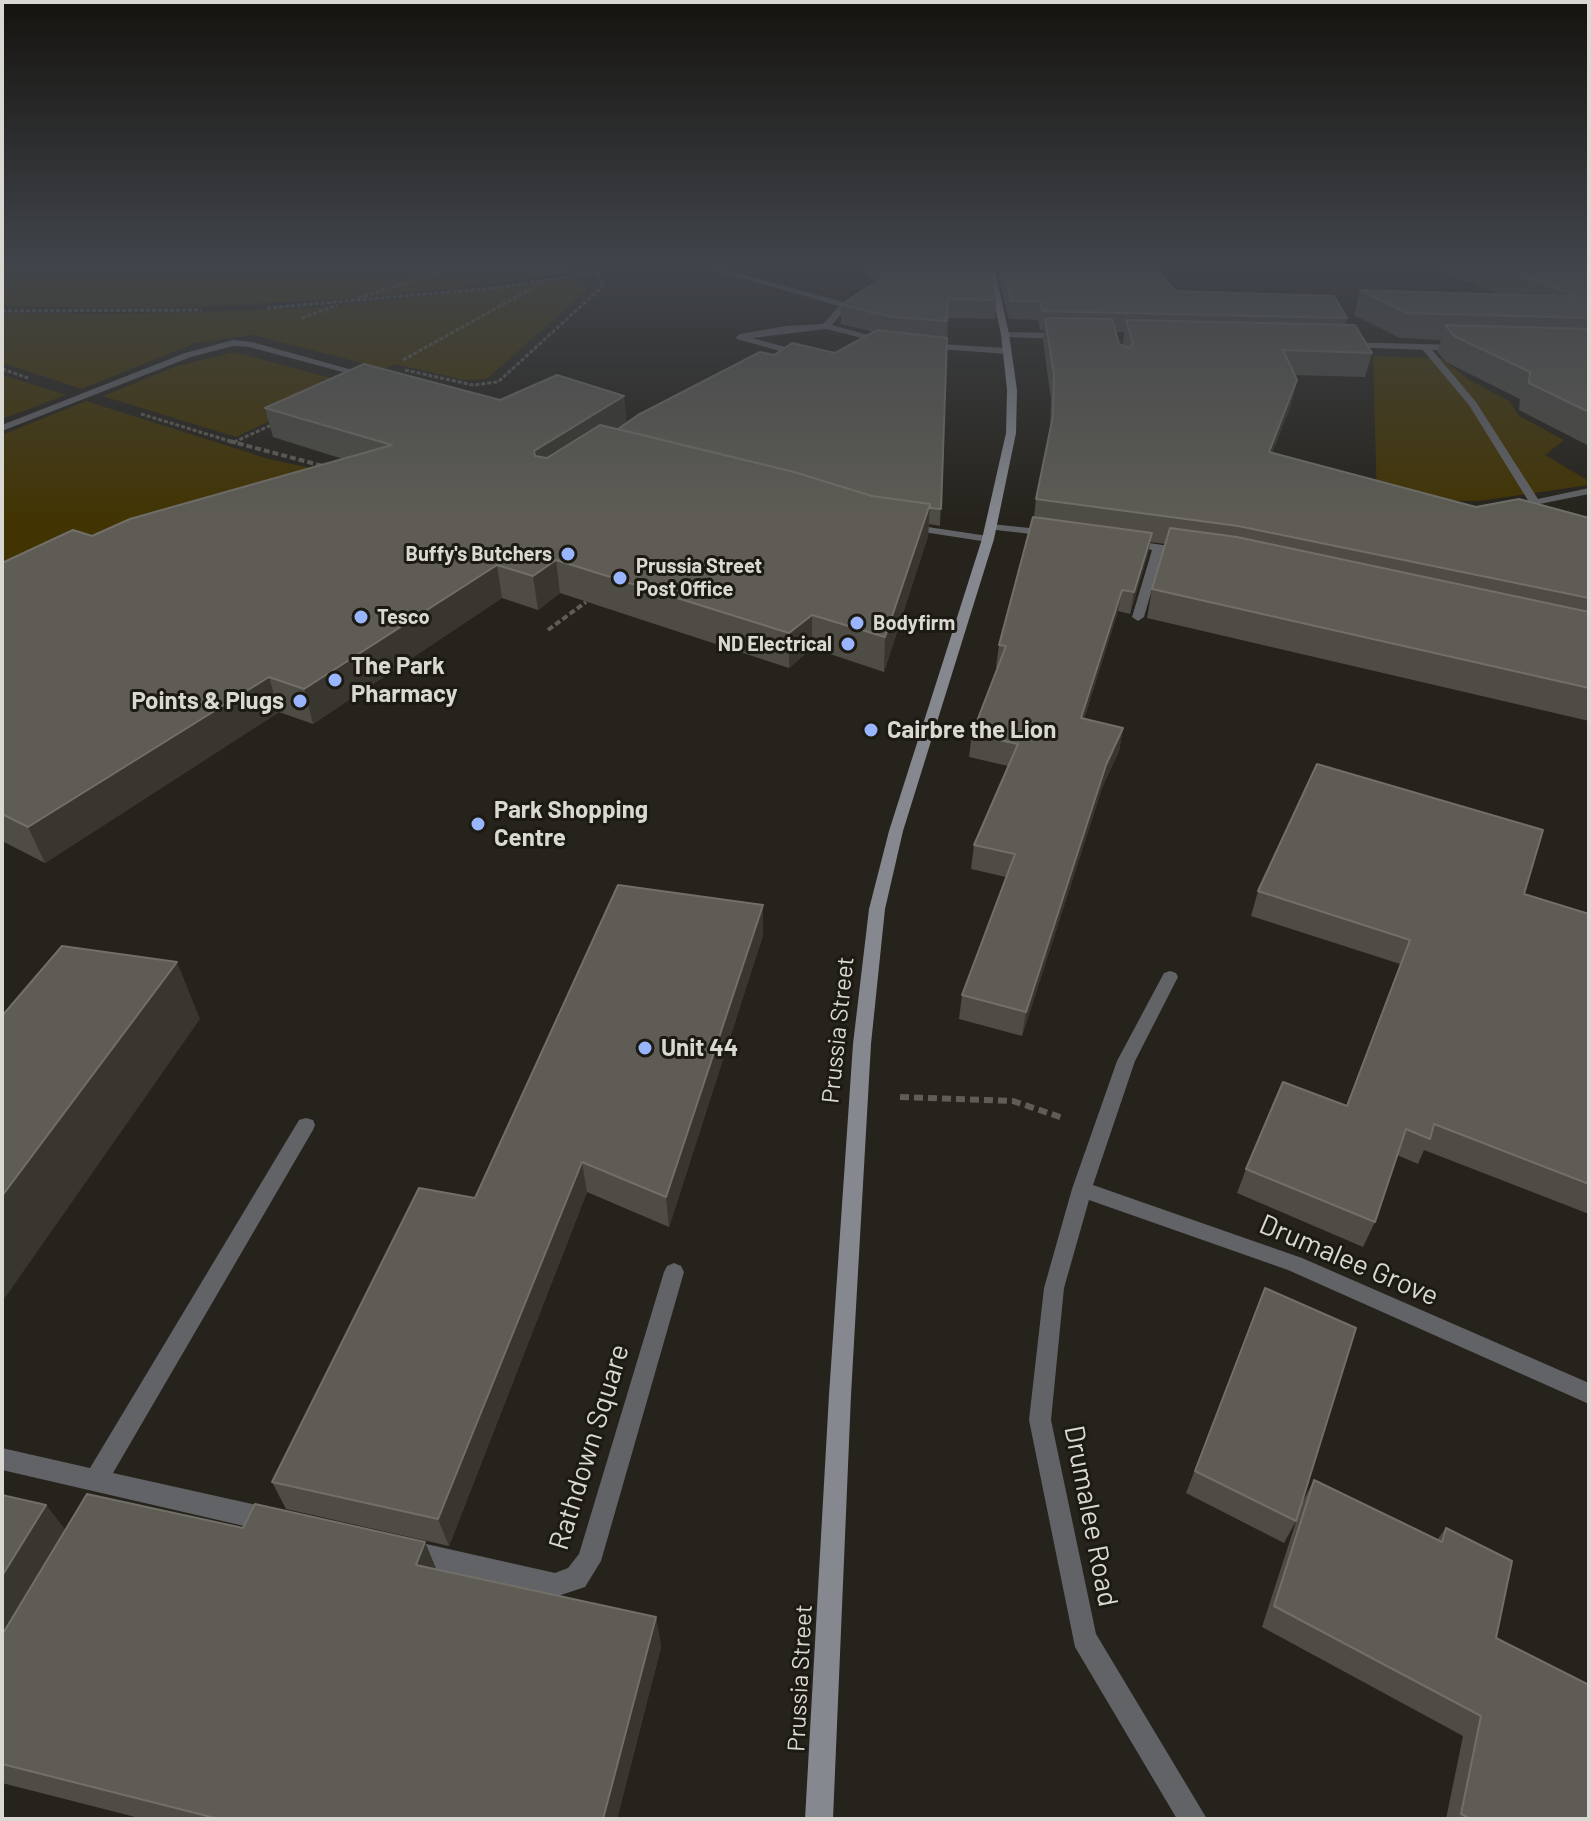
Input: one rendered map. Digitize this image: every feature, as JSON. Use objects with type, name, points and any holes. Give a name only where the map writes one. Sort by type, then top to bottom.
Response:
[{"type":"main road","name":"Prussia Street","points":[[819,1819],[857,1095],[877,909],[888,862],[990,533],[1011,433],[1012,390],[1007,351]]},
{"type":"street","points":[[2,428],[203,351]]},
{"type":"street","points":[[275,351],[376,378]]},
{"type":"street","points":[[792,351],[818,358]]},
{"type":"street","points":[[1428,351],[1473,404],[1535,503]]},
{"type":"street","points":[[1505,510],[1589,491]]},
{"type":"street","points":[[901,526],[1069,535]]},
{"type":"street","points":[[1113,541],[1202,554]]},
{"type":"street","points":[[1138,617],[1159,547]]},
{"type":"street","name":"Drumalee Road","points":[[1170,977],[1126,1061],[1082,1189],[1054,1288],[1040,1420],[1084,1638],[1193,1819]]},
{"type":"street","points":[[102,1511],[107,1483],[306,1125]]},
{"type":"street","name":"Drumalee Grove","points":[[1082,1189],[1295,1264],[1589,1394]]},
{"type":"street","name":"Rathdown Square","points":[[389,1547],[555,1585],[576,1578],[589,1561],[674,1272]]},
{"type":"street","points":[[2,1459],[299,1527]]},
{"type":"path","points":[[395,368],[395,364],[418,351]]},
{"type":"path","points":[[376,378],[395,368],[473,385],[498,382],[532,351]]},
{"type":"path","points":[[2,369],[234,443],[327,467]]},
{"type":"path","points":[[234,443],[277,423]]},
{"type":"path","points":[[548,630],[586,602]]},
{"type":"path","points":[[857,1095],[1013,1101],[1102,1131]]},
{"type":"shaded area","points":[[2,351],[175,351],[82,389],[2,363]]},
{"type":"shaded area","points":[[315,351],[518,351],[487,379],[463,380],[395,364],[385,369]]},
{"type":"shaded area","points":[[234,352],[350,383],[236,437],[103,396],[177,366]]},
{"type":"shaded area","points":[[1373,356],[1441,358],[1468,379],[1509,401],[1519,416],[1564,440],[1545,455],[1589,481],[1589,485],[1479,501],[1377,500]]},
{"type":"shaded area","points":[[2,375],[66,395],[2,419]]},
{"type":"shaded area","points":[[86,401],[269,459],[376,482],[2,582],[2,435]]},
{"type":"building","points":[[780,351],[947,351],[941,509],[930,508],[930,504],[872,496],[794,472],[618,429],[638,415],[760,352],[774,355]]},
{"type":"building","points":[[1050,351],[1283,351],[1297,380],[1269,452],[1476,507],[1519,499],[1589,518],[1589,598],[1238,526],[1036,499],[1053,416],[1054,374]]},
{"type":"building","points":[[1312,351],[1371,351],[1372,353]]},
{"type":"building","points":[[1486,351],[1589,351],[1589,412],[1529,383],[1530,372]]},
{"type":"building","points":[[364,364],[500,400],[557,375],[624,396],[534,451],[535,456],[547,458],[600,425],[794,472],[872,496],[930,504],[885,637],[812,615],[789,633],[556,560],[533,576],[497,565],[304,689],[269,677],[28,827],[2,814],[2,563],[73,530],[92,536],[130,519],[392,445],[265,408]]},
{"type":"building","points":[[1033,517],[1152,533],[1134,592],[1122,590],[1081,718],[1123,728],[1106,765],[1026,1012],[962,995],[1015,854],[974,845],[1018,744],[972,734],[1006,646],[999,645]]},
{"type":"building","points":[[1170,528],[1237,537],[1589,612],[1589,688],[1152,589]]},
{"type":"building","points":[[1317,764],[1543,830],[1524,894],[1589,914],[1589,1184],[1434,1124],[1430,1139],[1406,1129],[1375,1222],[1246,1169],[1283,1082],[1347,1106],[1410,940],[1258,891]]},
{"type":"building","points":[[618,885],[763,905],[666,1197],[582,1162],[438,1519],[272,1482],[419,1188],[475,1198]]},
{"type":"building","points":[[62,946],[177,962],[2,1196],[2,1016]]},
{"type":"building","points":[[1265,1288],[1356,1328],[1296,1521],[1195,1471]]},
{"type":"building","points":[[1314,1480],[1442,1542],[1446,1528],[1512,1561],[1496,1638],[1589,1685],[1589,1819],[1471,1819],[1461,1814],[1481,1716],[1274,1606]]},
{"type":"building","points":[[87,1494],[243,1528],[255,1504],[425,1542],[416,1565],[656,1617],[603,1819],[219,1819],[2,1764],[2,1635]]},
{"type":"building","points":[[2,1495],[46,1505],[2,1576]]},
{"type":"place","name":"Buffy's Butchers","points":[[568,554]]},
{"type":"place","name":"Prussia Street Post Office","points":[[620,578]]},
{"type":"place","name":"Tesco","points":[[361,617]]},
{"type":"place","name":"Bodyfirm","points":[[857,623]]},
{"type":"place","name":"ND Electrical","points":[[848,644]]},
{"type":"place","name":"The Park Pharmacy","points":[[335,680]]},
{"type":"place","name":"Points & Plugs","points":[[300,701]]},
{"type":"place","name":"Cairbre the Lion","points":[[871,730]]},
{"type":"place","name":"Park Shopping Centre","points":[[478,824]]},
{"type":"place","name":"Unit 44","points":[[645,1048]]}]
